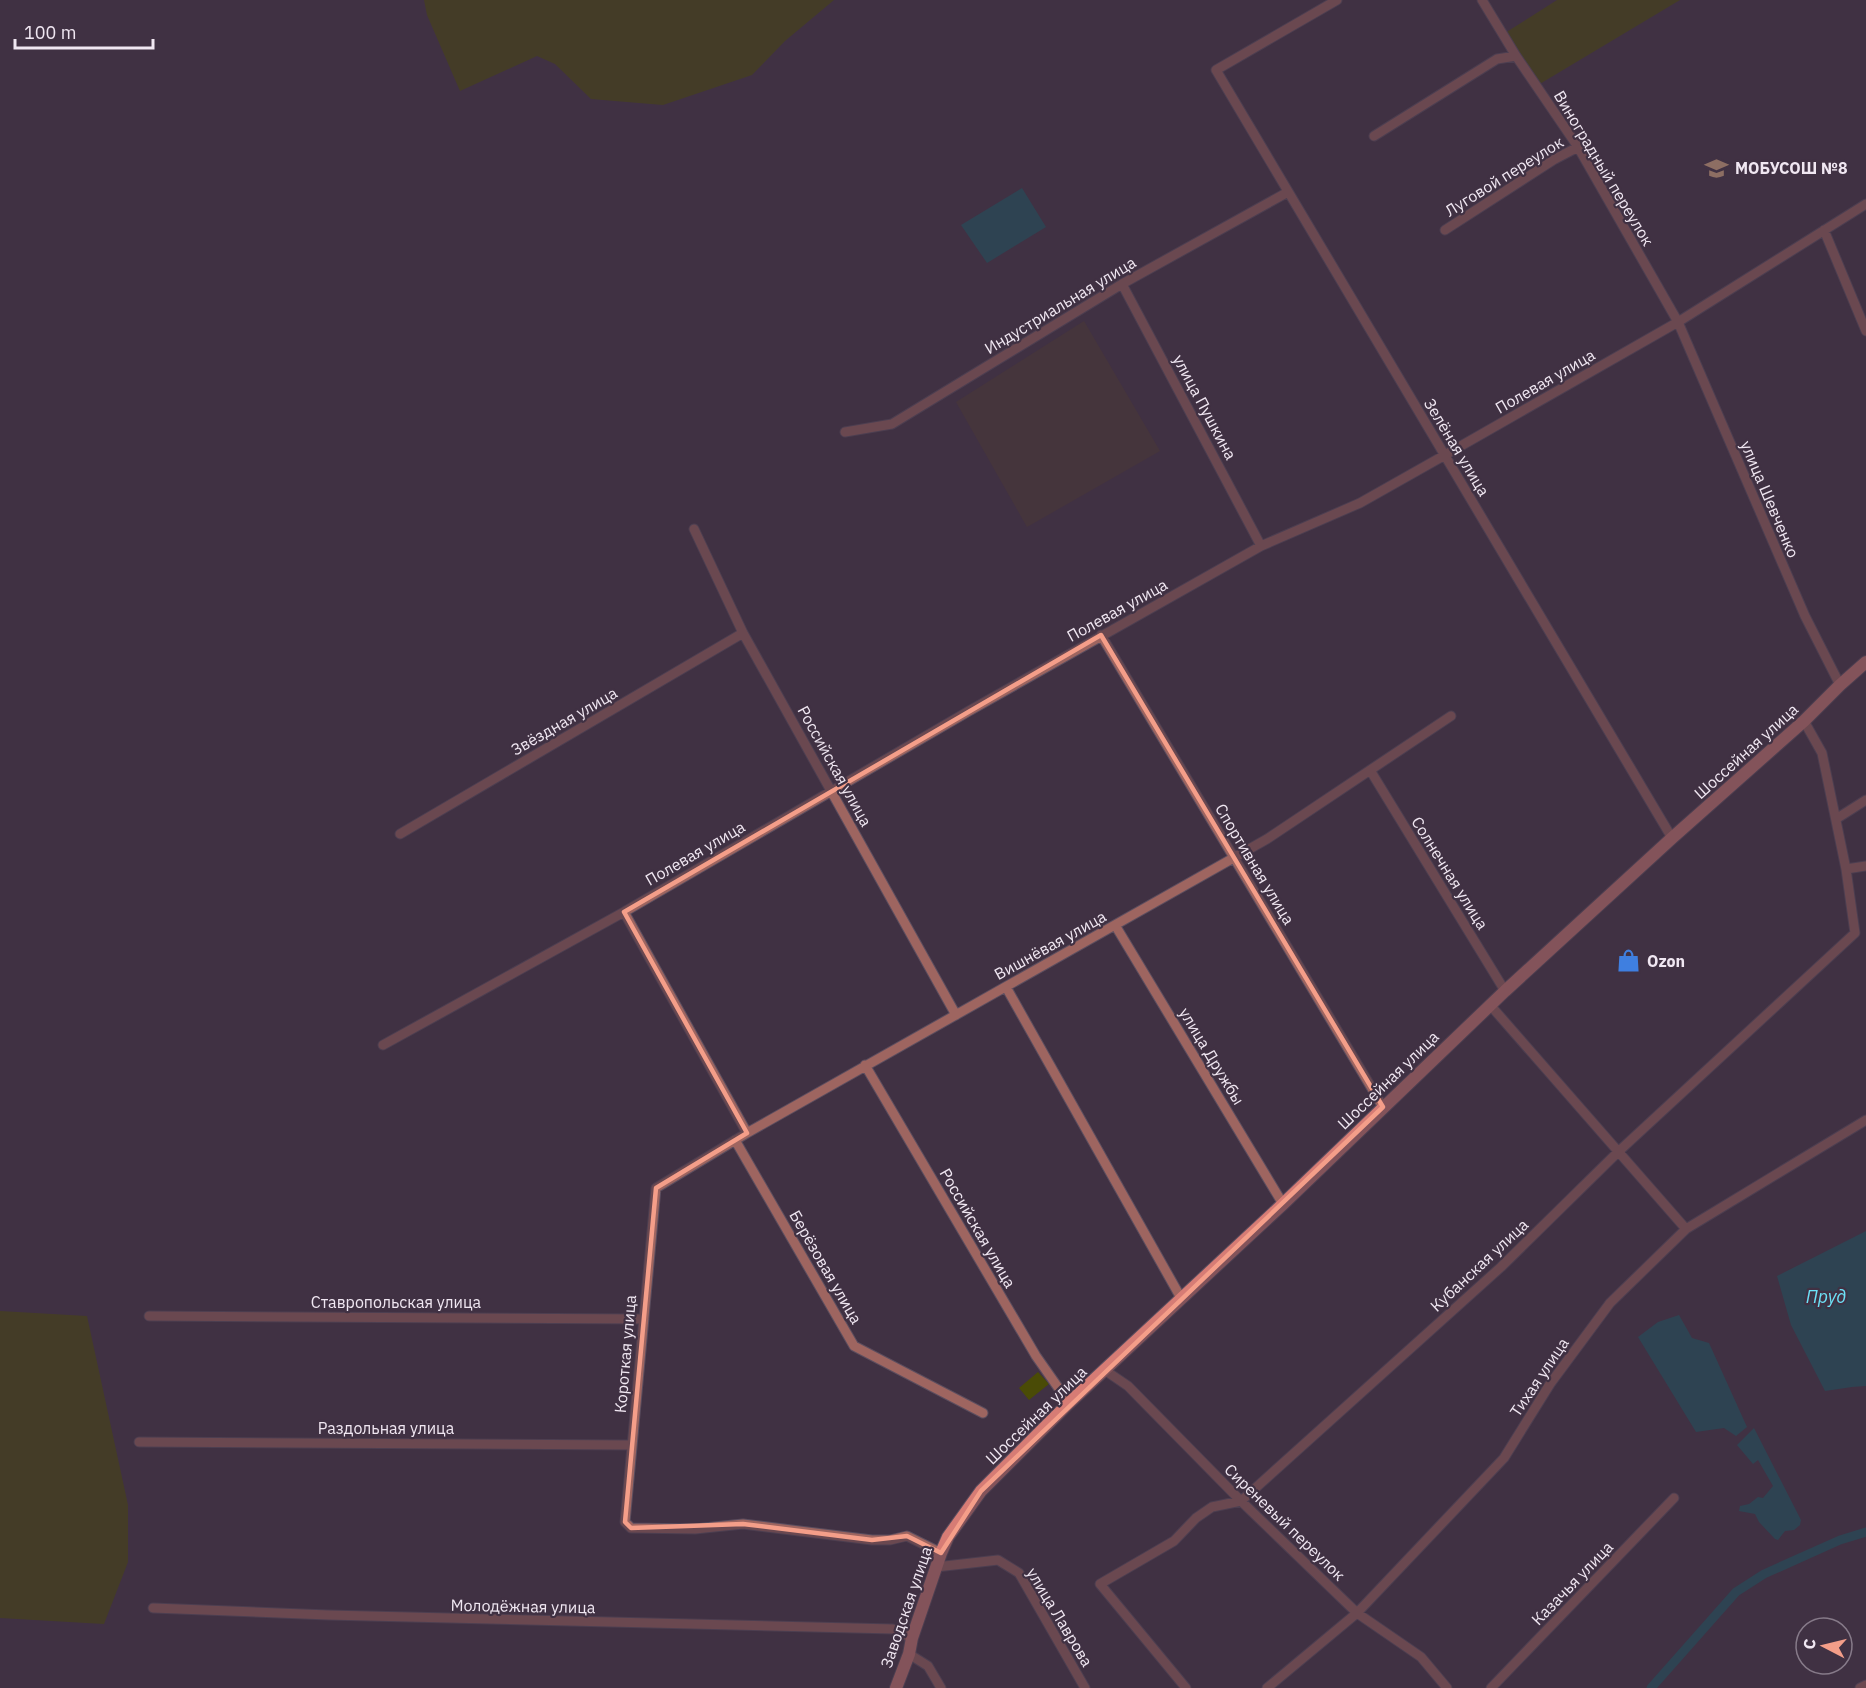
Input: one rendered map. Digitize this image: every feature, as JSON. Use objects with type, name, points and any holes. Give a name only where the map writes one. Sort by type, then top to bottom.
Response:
[{"type":"main road","name":"Шоссейная улица","points":[[948,1537],[981,1491],[1069,1403],[1283,1204],[1505,991],[1672,838],[1804,722],[1839,685],[1866,662]]},
{"type":"main road","name":"Заводская улица","points":[[896,1688],[948,1537]]},
{"type":"street","name":"Зелёная улица","points":[[1337,0],[1216,70],[1672,838]]},
{"type":"street","name":"Виноградный переулок","points":[[1482,0],[1516,56],[1578,147],[1678,322]]},
{"type":"street","points":[[1374,136],[1497,59],[1516,56]]},
{"type":"street","name":"Луговой переулок","points":[[1445,230],[1555,159],[1578,147]]},
{"type":"street","name":"Индустриальная улица","points":[[845,432],[892,424],[1122,284],[1288,192]]},
{"type":"street","name":"Полевая улица","points":[[383,1045],[624,912],[1261,546],[1360,503],[1445,455],[1678,322],[1866,204]]},
{"type":"street","points":[[1824,230],[1866,331]]},
{"type":"street","name":"улица Пушкина","points":[[1122,284],[1261,546]]},
{"type":"street","name":"улица Шевченко","points":[[1678,322],[1805,616],[1839,685]]},
{"type":"street","name":"Российская улица","points":[[694,529],[743,633],[956,1015]]},
{"type":"street","name":"Звёздная улица","points":[[400,834],[743,633]]},
{"type":"street","name":"Спортивная улица","points":[[1101,636],[1383,1107]]},
{"type":"street","name":"Вишнёвая улица","points":[[656,1188],[865,1065],[1234,859],[1451,716]]},
{"type":"street","points":[[1804,722],[1822,753],[1846,868],[1866,866]]},
{"type":"street","name":"Солнечная улица","points":[[1370,771],[1505,991]]},
{"type":"street","points":[[1836,819],[1866,800]]},
{"type":"street","name":"Кубанская улица","points":[[1241,1501],[1501,1267],[1618,1152],[1855,933],[1846,868]]},
{"type":"street","points":[[624,912],[747,1133]]},
{"type":"street","name":"улица Дружбы","points":[[1115,925],[1283,1204]]},
{"type":"street","points":[[1006,987],[1181,1298]]},
{"type":"street","points":[[1491,1006],[1686,1229]]},
{"type":"street","name":"Российская улица","points":[[865,1065],[1036,1356],[1069,1403]]},
{"type":"street","name":"Тихая улица","points":[[1267,1688],[1357,1613],[1504,1458],[1550,1384],[1610,1303],[1686,1229],[1866,1120]]},
{"type":"street","name":"Берёзовая улица","points":[[735,1140],[854,1346],[983,1413]]},
{"type":"street","name":"Короткая улица","points":[[656,1188],[625,1522],[631,1528],[695,1529],[742,1524],[882,1540],[907,1536],[941,1553]]},
{"type":"street","name":"Ставропольская улица","points":[[149,1316],[644,1319]]},
{"type":"street","name":"Сиреневый переулок","points":[[1106,1371],[1128,1386],[1241,1501],[1357,1613],[1421,1657],[1447,1688]]},
{"type":"street","name":"Раздольная улица","points":[[139,1442],[632,1445]]},
{"type":"street","name":"Казачья улица","points":[[1491,1688],[1674,1498]]},
{"type":"street","points":[[1186,1688],[1100,1584],[1174,1541],[1196,1518],[1212,1507],[1241,1501]]},
{"type":"street","name":"улица Лаврова","points":[[936,1567],[998,1560],[1018,1573],[1085,1688]]},
{"type":"street","name":"Молодёжная улица","points":[[153,1608],[362,1616],[893,1629],[912,1638]]},
{"type":"street","points":[[909,1654],[928,1666],[941,1688]]},
{"type":"street","points":[[1860,1688],[1866,1685]]},
{"type":"highlighted area","points":[[1101,635],[1383,1107],[981,1491],[941,1553],[907,1536],[872,1540],[743,1524],[631,1528],[625,1522],[656,1188],[747,1133],[624,912]]},
{"type":"shaded area","points":[[424,0],[834,0],[785,41],[752,75],[663,105],[591,99],[555,64],[537,56],[460,91],[427,15]]},
{"type":"shaded area","points":[[1557,0],[1680,0],[1538,85],[1505,33]]},
{"type":"shaded area","points":[[1084,321],[1160,451],[1027,527],[956,402]]},
{"type":"shaded area","points":[[0,1311],[87,1316],[128,1505],[128,1562],[104,1624],[0,1618]]},
{"type":"shaded area","points":[[1038,1372],[1049,1384],[1029,1400],[1019,1388]]},
{"type":"water","points":[[1022,188],[1046,227],[987,263],[961,225]]},
{"type":"water","name":"Пруд","points":[[1866,1231],[1866,1386],[1825,1391],[1791,1325],[1777,1276]]},
{"type":"water","points":[[1679,1315],[1692,1338],[1709,1343],[1747,1427],[1736,1436],[1724,1428],[1696,1432],[1638,1337],[1658,1322]]},
{"type":"water","points":[[1754,1428],[1801,1520],[1800,1525],[1794,1530],[1785,1531],[1778,1540],[1759,1522],[1755,1514],[1739,1511],[1740,1506],[1749,1504],[1758,1497],[1763,1498],[1773,1486],[1758,1460],[1753,1464],[1737,1445]]},
{"type":"waterway","points":[[1651,1688],[1736,1592],[1764,1574],[1840,1540],[1866,1532]]},
{"type":"place","name":"МОБУСОШ №8","points":[[1717,168]]},
{"type":"place","name":"Ozon","points":[[1629,961]]}]
